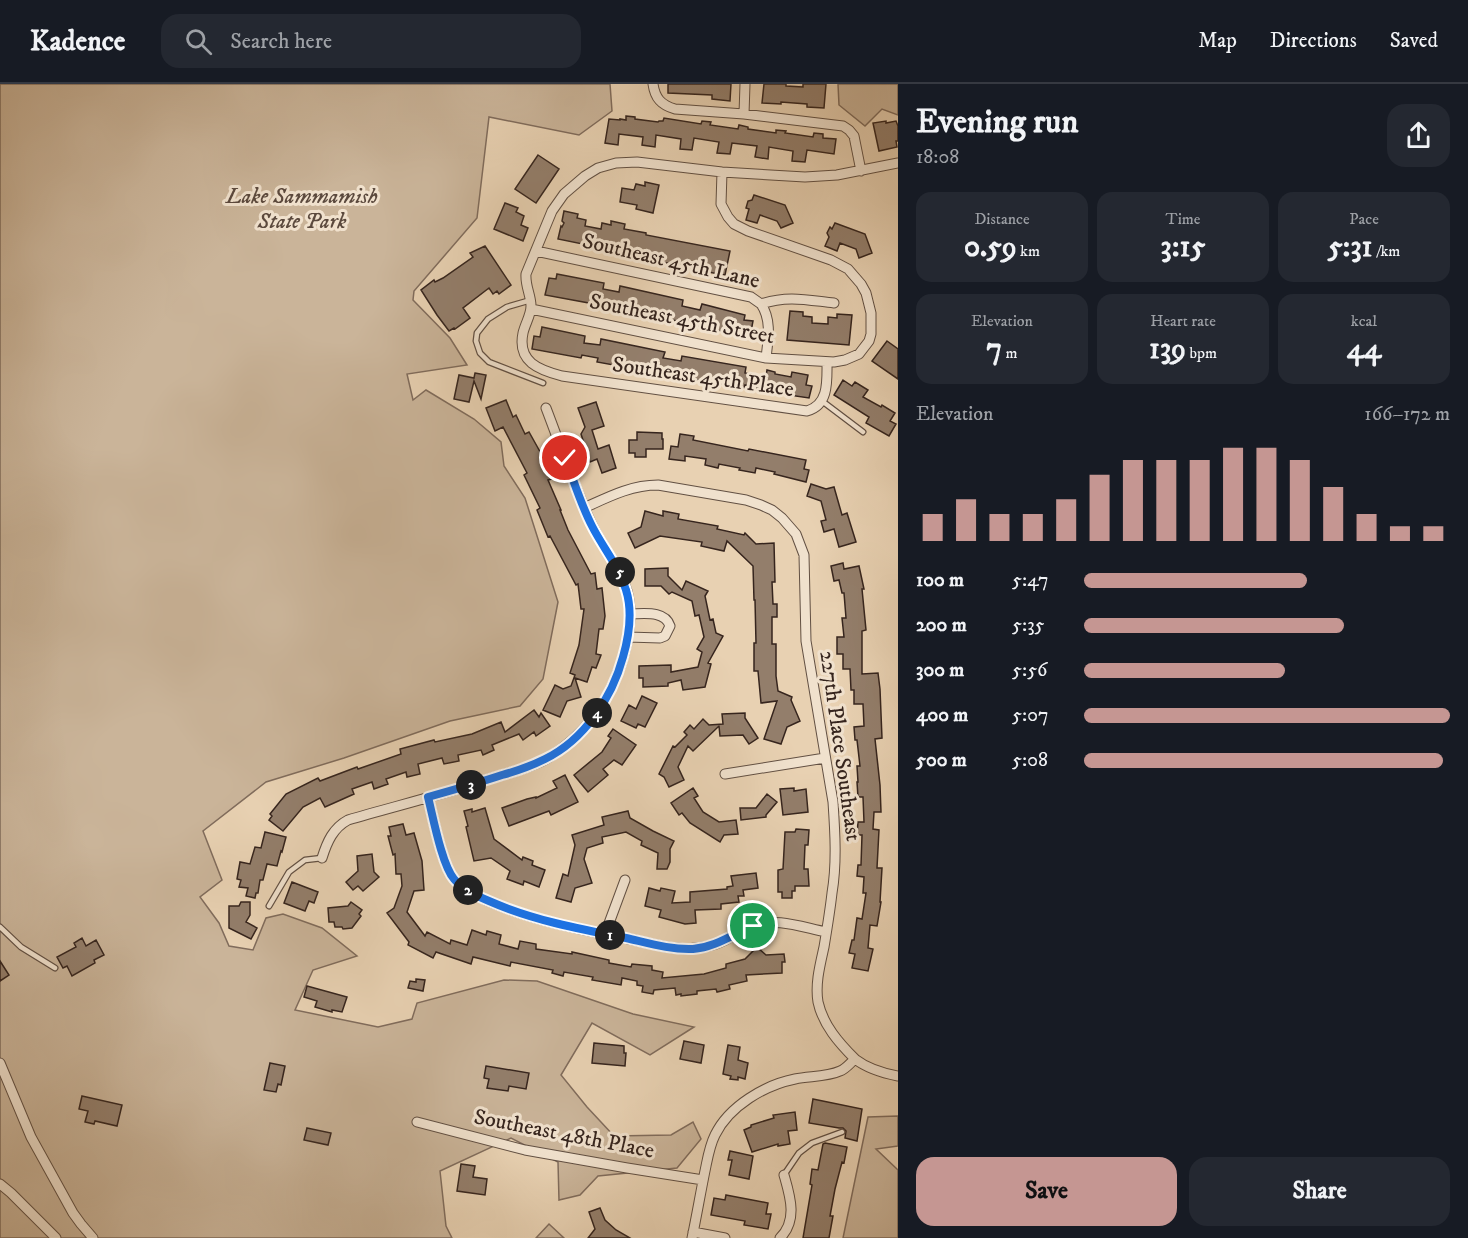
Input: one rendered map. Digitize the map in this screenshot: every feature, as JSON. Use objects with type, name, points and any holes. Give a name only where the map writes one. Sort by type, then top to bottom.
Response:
[{"type":"street","points":[[653,84],[655,95],[667,107],[843,126],[854,136],[861,171]]},
{"type":"street","points":[[744,114],[745,84]]},
{"type":"street","points":[[531,305],[525,282],[526,274],[552,211],[564,194],[579,180],[598,168],[616,163],[637,162],[722,172],[805,177],[837,175],[898,163]]},
{"type":"street","name":"Southeast 45th Street","points":[[531,305],[766,358],[834,362],[859,354],[869,341],[871,334],[871,313],[861,284],[848,269],[831,260],[734,224],[721,204],[722,172]]},
{"type":"street","name":"Southeast 45th Lane","points":[[536,251],[750,297],[761,304],[787,298],[834,303]]},
{"type":"street","points":[[761,304],[768,319],[766,358]]},
{"type":"street","name":"Southeast 45th Place","points":[[531,305],[523,334],[523,352],[536,367],[562,376],[800,411],[811,410],[822,401],[826,389],[826,362]]},
{"type":"street","points":[[322,858],[336,829],[348,820],[467,787],[546,759],[566,746],[584,729],[602,707],[615,682],[628,637],[630,604],[622,576],[591,526],[546,408]]},
{"type":"street","name":"227th Place Southeast","points":[[584,508],[627,489],[658,485],[746,500],[761,505],[782,518],[796,534],[804,555],[806,641],[835,824],[833,890],[818,986],[818,1001],[822,1015],[831,1031],[855,1059]]},
{"type":"street","points":[[628,637],[660,638],[665,636],[670,626],[664,617],[658,615],[630,614]]},
{"type":"street","points":[[725,774],[825,758]]},
{"type":"street","points":[[428,797],[446,862],[453,878],[474,895],[524,915],[668,947],[695,949],[722,941],[741,930],[767,922],[778,922],[826,932]]},
{"type":"street","points":[[605,934],[624,880]]},
{"type":"street","points":[[724,1238],[693,1235],[703,1179],[714,1137],[727,1118],[757,1093],[795,1079],[841,1071],[855,1059],[876,1071],[898,1076]]},
{"type":"street","points":[[0,1063],[31,1137],[74,1213],[93,1238]]},
{"type":"street","name":"Southeast 48th Place","points":[[417,1122],[525,1150],[703,1179]]},
{"type":"street","points":[[780,1238],[787,1228],[791,1214],[790,1196],[784,1175]]},
{"type":"street","points":[[0,1184],[56,1238]]},
{"type":"lane","points":[[531,305],[507,307],[488,319],[477,333],[476,341],[480,353],[489,362],[543,383]]},
{"type":"lane","points":[[822,401],[863,432]]},
{"type":"lane","points":[[269,906],[289,872],[305,861],[322,858]]},
{"type":"lane","points":[[0,927],[21,947],[55,968]]},
{"type":"lane","points":[[784,1175],[799,1154],[812,1143],[842,1132]]},
{"type":"green space","name":"Lake Sammamish State Park","points":[[0,84],[610,84],[612,111],[579,135],[489,117],[477,218],[414,291],[413,300],[450,338],[467,365],[407,374],[413,400],[426,390],[474,419],[501,442],[504,466],[525,498],[558,602],[543,679],[520,706],[450,721],[266,782],[203,831],[222,880],[200,897],[219,923],[229,946],[253,950],[266,918],[283,914],[322,928],[357,956],[313,970],[295,1010],[378,1027],[412,1019],[417,1003],[504,980],[537,981],[633,1014],[694,1027],[650,1055],[592,1023],[561,1075],[614,1136],[671,1135],[693,1122],[701,1139],[677,1168],[598,1176],[580,1195],[559,1200],[558,1162],[511,1138],[440,1171],[446,1226],[452,1238],[0,1238]]},
{"type":"green space","points":[[838,84],[898,84],[898,115],[882,109],[865,126],[839,105]]},
{"type":"green space","points":[[898,1116],[898,1146],[876,1149],[898,1170],[898,1238],[843,1238],[868,1117]]},
{"type":"green space","points":[[549,1224],[564,1238],[536,1238]]},
{"type":"building","points":[[668,84],[731,84],[730,101],[712,99],[712,95],[668,93]]},
{"type":"building","points":[[764,84],[803,87],[803,84],[826,84],[824,108],[807,107],[807,104],[762,103]]},
{"type":"building","points":[[626,116],[658,122],[663,121],[664,118],[701,124],[702,121],[711,122],[710,125],[738,129],[739,125],[748,127],[748,129],[776,133],[776,130],[786,131],[785,133],[813,137],[814,133],[823,134],[823,138],[836,139],[834,154],[807,150],[805,162],[792,161],[793,151],[769,147],[768,159],[755,157],[757,146],[732,143],[730,154],[717,153],[719,142],[694,138],[692,150],[680,149],[681,139],[656,135],[655,147],[642,145],[643,137],[619,134],[618,145],[605,143],[609,119],[626,120]]},
{"type":"building","points":[[886,121],[886,123],[896,121],[898,126],[897,147],[879,151],[873,123]]},
{"type":"building","points":[[538,155],[559,169],[536,203],[515,189]]},
{"type":"building","points":[[645,182],[659,185],[653,213],[636,209],[637,205],[620,202],[622,188],[634,190],[636,184],[645,186]]},
{"type":"building","points":[[754,195],[785,205],[793,223],[781,228],[777,221],[760,215],[757,223],[746,220],[749,209],[746,208],[748,201],[752,200]]},
{"type":"building","points":[[505,203],[518,208],[516,212],[524,216],[521,225],[528,228],[523,241],[494,229]]},
{"type":"building","points":[[564,211],[578,214],[577,218],[586,220],[585,226],[601,229],[602,223],[611,225],[611,221],[625,224],[624,229],[646,233],[646,235],[730,251],[725,275],[632,257],[632,254],[558,239],[564,223],[562,221]]},
{"type":"building","points":[[835,223],[865,234],[872,253],[859,258],[856,249],[840,243],[837,251],[825,246],[829,237],[827,233]]},
{"type":"building","points":[[485,246],[511,285],[499,294],[497,291],[493,294],[489,288],[463,308],[470,318],[449,331],[421,290],[473,257],[470,253]]},
{"type":"building","points":[[557,274],[604,283],[603,289],[619,292],[620,286],[683,300],[682,306],[700,310],[702,304],[745,315],[744,320],[753,321],[750,337],[697,326],[698,322],[682,319],[682,322],[615,308],[616,304],[600,301],[600,305],[545,295],[549,278],[556,279]]},
{"type":"building","points":[[790,311],[803,312],[803,316],[812,317],[812,323],[828,324],[828,317],[837,318],[837,314],[852,315],[849,345],[787,340]]},
{"type":"building","points":[[542,327],[585,336],[584,343],[600,345],[601,339],[665,352],[663,358],[681,361],[682,356],[746,367],[745,373],[766,377],[767,370],[791,377],[792,372],[808,375],[806,385],[812,386],[809,398],[762,391],[762,389],[745,385],[744,388],[679,377],[680,374],[664,371],[663,374],[597,362],[598,358],[582,355],[581,358],[532,349],[534,336],[540,337]]},
{"type":"building","points":[[887,341],[898,349],[898,379],[872,361]]},
{"type":"building","points":[[475,373],[486,375],[481,399],[474,381],[469,402],[454,399],[459,375],[474,378]]},
{"type":"building","points":[[843,380],[852,386],[855,382],[868,390],[863,397],[895,413],[890,421],[896,424],[889,436],[866,423],[869,417],[834,395]]},
{"type":"building","points":[[506,400],[513,417],[516,415],[525,434],[529,432],[543,457],[552,479],[548,480],[568,530],[591,574],[595,573],[597,589],[602,588],[605,616],[603,629],[599,629],[596,654],[601,655],[596,668],[592,667],[587,682],[575,678],[581,697],[567,701],[560,717],[543,710],[555,685],[563,689],[571,686],[575,675],[570,673],[579,645],[584,609],[581,609],[578,584],[576,585],[550,536],[548,537],[537,510],[540,508],[524,475],[527,473],[503,427],[495,431],[486,408]]},
{"type":"building","points":[[596,402],[604,426],[592,430],[598,449],[609,445],[616,468],[602,473],[597,459],[590,462],[581,434],[585,427],[578,408]]},
{"type":"building","points":[[637,432],[662,433],[663,449],[646,449],[646,457],[635,457],[635,453],[629,453],[629,440],[637,440]]},
{"type":"building","points":[[680,434],[694,436],[693,440],[806,460],[804,469],[809,470],[806,482],[756,468],[755,473],[719,464],[718,468],[705,465],[706,459],[685,456],[685,461],[669,459],[671,446],[678,447]]},
{"type":"building","points":[[811,484],[826,489],[834,487],[842,515],[847,513],[856,542],[839,547],[834,529],[824,532],[821,521],[826,520],[821,501],[807,496]]},
{"type":"building","points":[[645,511],[663,516],[663,511],[679,514],[678,519],[718,526],[717,529],[744,535],[745,533],[756,544],[774,543],[775,582],[772,582],[773,604],[777,604],[777,617],[772,617],[772,644],[776,644],[778,691],[792,697],[791,700],[800,721],[787,727],[781,744],[764,739],[777,701],[761,703],[758,671],[754,671],[754,643],[756,643],[753,566],[727,541],[724,551],[701,546],[702,542],[660,536],[635,548],[628,533],[641,527]]},
{"type":"building","points":[[843,563],[844,569],[859,566],[864,589],[862,589],[866,630],[862,631],[862,674],[878,673],[880,689],[882,738],[875,739],[881,812],[874,812],[873,829],[879,830],[877,868],[882,868],[881,902],[877,926],[870,925],[868,948],[873,949],[868,971],[852,968],[855,954],[849,953],[852,940],[854,940],[857,918],[862,919],[866,893],[863,893],[864,877],[857,876],[858,865],[861,865],[862,835],[857,835],[858,822],[864,822],[863,797],[858,797],[857,766],[860,766],[854,727],[864,726],[863,704],[854,704],[850,669],[843,669],[843,654],[837,654],[837,637],[844,637],[842,618],[846,618],[844,593],[842,593],[839,580],[834,581],[831,566]]},
{"type":"building","points":[[668,568],[668,576],[682,590],[686,581],[708,591],[705,596],[710,620],[713,619],[716,633],[723,636],[708,663],[711,664],[705,687],[683,690],[681,680],[668,683],[668,686],[643,687],[643,678],[639,678],[639,666],[671,665],[671,672],[698,667],[702,652],[697,649],[704,637],[699,615],[695,616],[692,601],[672,592],[669,594],[661,586],[645,586],[645,569]]},
{"type":"building","points":[[642,696],[657,703],[645,727],[638,724],[636,728],[621,721],[629,705],[636,709]]},
{"type":"building","points":[[534,710],[539,717],[541,713],[550,726],[536,736],[534,732],[523,740],[519,734],[492,745],[494,750],[483,755],[481,750],[458,755],[459,761],[444,764],[442,758],[418,764],[420,774],[407,777],[406,772],[386,779],[388,784],[374,789],[372,782],[352,789],[354,794],[325,807],[320,798],[303,807],[283,831],[269,820],[272,816],[270,814],[286,794],[318,778],[320,781],[401,754],[400,749],[434,740],[435,742],[472,734],[501,722],[505,732]]},
{"type":"building","points":[[745,713],[745,718],[758,738],[749,744],[743,735],[720,736],[719,726],[693,751],[688,746],[678,767],[684,780],[669,787],[664,777],[659,774],[673,746],[675,747],[687,735],[684,732],[690,725],[694,729],[703,719],[709,725],[723,724],[722,714]]},
{"type":"building","points":[[613,729],[636,745],[622,765],[614,760],[603,769],[608,775],[588,792],[574,775],[602,752],[611,738],[608,736]]},
{"type":"building","points":[[565,775],[578,802],[551,815],[549,811],[509,826],[502,808],[536,798],[557,788],[553,781]]},
{"type":"building","points":[[693,788],[698,796],[694,798],[703,812],[719,822],[736,820],[738,834],[724,835],[720,842],[690,823],[682,813],[679,815],[671,803]]},
{"type":"building","points":[[794,788],[794,791],[806,789],[808,812],[783,815],[780,789]]},
{"type":"building","points":[[767,794],[777,802],[766,817],[741,820],[740,808],[756,808]]},
{"type":"building","points":[[485,808],[494,839],[522,860],[523,857],[533,861],[532,865],[545,870],[539,887],[524,881],[523,885],[507,879],[510,871],[491,858],[474,861],[464,811],[472,809],[472,812]]},
{"type":"building","points":[[628,811],[630,818],[674,841],[670,849],[670,862],[667,869],[657,869],[658,853],[641,845],[642,841],[626,832],[602,837],[603,843],[587,848],[584,859],[592,883],[575,888],[571,902],[556,898],[563,874],[568,876],[575,845],[572,835],[604,825],[602,817]]},
{"type":"building","points":[[403,824],[406,835],[414,833],[422,861],[424,890],[414,891],[407,912],[425,936],[427,932],[450,944],[451,940],[467,945],[472,930],[486,935],[487,931],[501,935],[499,944],[518,949],[520,941],[536,944],[536,949],[572,954],[572,952],[609,960],[609,963],[631,967],[632,964],[652,966],[652,970],[663,972],[662,978],[704,974],[726,968],[726,964],[745,959],[757,947],[766,955],[784,954],[785,962],[782,962],[782,973],[746,975],[747,981],[729,985],[730,989],[717,992],[716,989],[697,991],[697,994],[681,996],[681,994],[676,995],[675,988],[654,990],[653,994],[642,992],[643,986],[637,985],[637,981],[622,978],[621,985],[564,972],[563,976],[552,973],[553,970],[511,962],[510,966],[473,957],[471,964],[436,952],[433,958],[408,945],[409,942],[387,913],[394,908],[402,886],[401,874],[396,874],[395,854],[393,855],[388,836],[391,836],[389,827]]},
{"type":"building","points":[[796,829],[809,830],[808,845],[805,845],[804,869],[808,869],[809,886],[795,886],[792,898],[782,898],[782,892],[778,892],[778,870],[783,869],[785,832],[795,832]]},
{"type":"building","points":[[265,832],[286,837],[282,852],[277,866],[267,864],[255,898],[246,896],[248,888],[239,887],[241,880],[237,879],[240,862],[250,864],[255,847],[261,848]]},
{"type":"building","points":[[372,854],[374,872],[379,877],[363,891],[358,886],[353,890],[346,882],[358,871],[357,856]]},
{"type":"building","points":[[756,873],[758,888],[743,890],[744,896],[738,896],[739,902],[721,904],[721,909],[695,910],[696,923],[685,924],[659,917],[661,910],[645,906],[649,888],[675,891],[672,903],[690,902],[690,892],[727,889],[733,886],[731,876]]},
{"type":"building","points":[[292,882],[318,892],[314,903],[309,901],[305,911],[284,903]]},
{"type":"building","points":[[241,902],[250,902],[250,915],[246,922],[257,928],[251,939],[229,928],[229,906],[239,906]]},
{"type":"building","points":[[351,902],[362,910],[359,914],[361,916],[352,928],[335,927],[334,922],[329,922],[328,908],[348,906]]},
{"type":"building","points":[[82,938],[86,946],[96,940],[104,955],[72,976],[67,966],[63,968],[57,957],[76,947],[74,943]]},
{"type":"building","points":[[0,961],[9,975],[0,981]]},
{"type":"building","points":[[416,979],[425,980],[423,991],[408,988],[410,981],[416,982]]},
{"type":"building","points":[[307,986],[347,997],[342,1012],[332,1010],[332,1012],[315,1007],[317,1001],[304,997]]},
{"type":"building","points":[[684,1041],[704,1045],[701,1063],[680,1059]]},
{"type":"building","points":[[594,1043],[624,1046],[625,1066],[592,1063]]},
{"type":"building","points":[[728,1045],[740,1047],[738,1060],[748,1063],[745,1079],[738,1077],[738,1080],[730,1079],[731,1076],[723,1074]]},
{"type":"building","points":[[270,1063],[285,1066],[281,1085],[278,1084],[276,1092],[264,1090]]},
{"type":"building","points":[[486,1066],[529,1073],[526,1089],[509,1086],[508,1091],[487,1088],[489,1079],[484,1078]]},
{"type":"building","points":[[82,1096],[122,1105],[117,1126],[95,1121],[94,1124],[85,1122],[88,1111],[79,1109]]},
{"type":"building","points":[[813,1099],[862,1109],[857,1141],[845,1138],[846,1131],[843,1128],[809,1123]]},
{"type":"building","points":[[795,1112],[797,1130],[788,1131],[790,1144],[778,1146],[778,1144],[752,1152],[744,1130],[751,1125],[774,1118],[773,1115]]},
{"type":"building","points":[[307,1128],[331,1133],[328,1145],[304,1140]]},
{"type":"building","points":[[825,1143],[847,1147],[835,1189],[829,1238],[803,1238],[812,1185],[810,1184],[812,1169],[818,1170]]},
{"type":"building","points":[[730,1151],[753,1156],[749,1179],[729,1175],[732,1160],[728,1160]]},
{"type":"building","points":[[461,1164],[475,1166],[473,1177],[487,1179],[485,1195],[457,1191]]},
{"type":"building","points":[[726,1195],[768,1203],[766,1214],[771,1214],[768,1229],[744,1225],[745,1221],[711,1215],[714,1198],[725,1200]]},
{"type":"building","points":[[600,1208],[605,1220],[630,1238],[588,1238],[595,1229],[589,1212]]},
{"type":"route","points":[[565,458],[591,526],[614,561],[627,590],[630,620],[627,645],[615,682],[602,707],[566,746],[546,759],[524,768],[428,797],[449,871],[461,886],[474,895],[524,915],[668,947],[695,949],[722,941],[753,926]]}]
